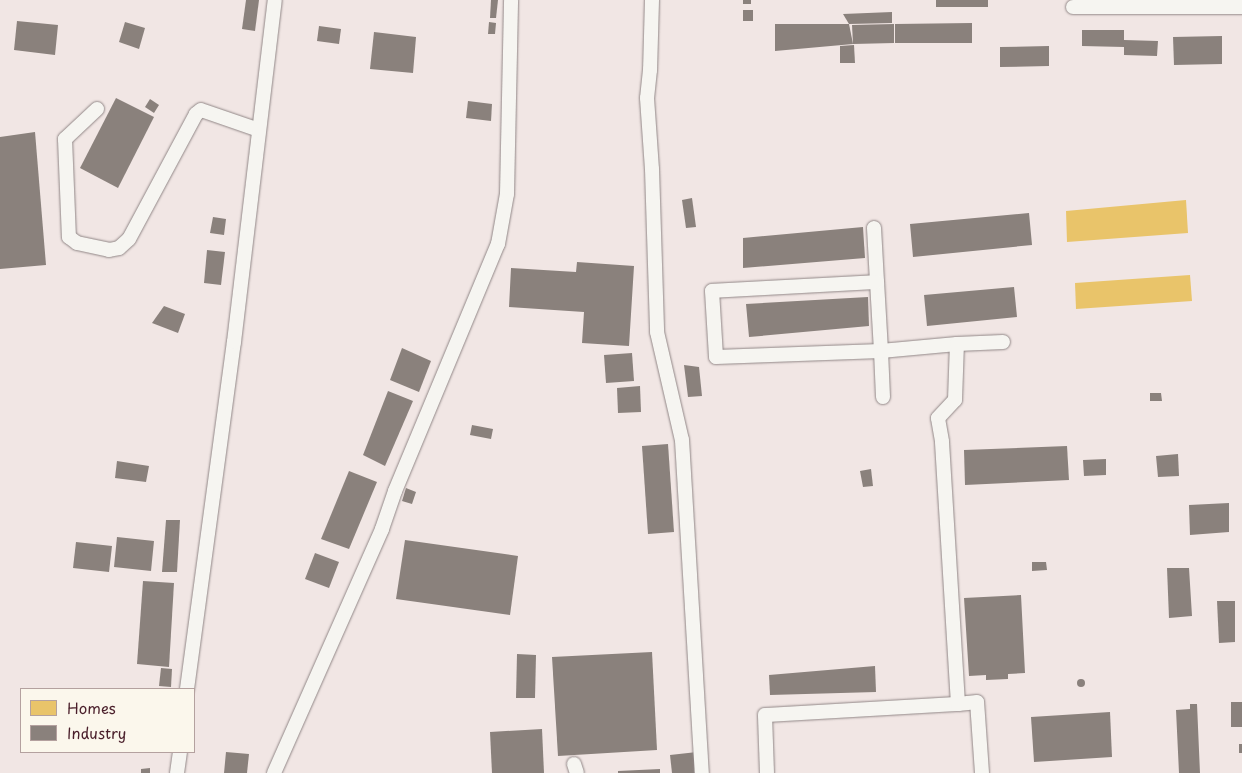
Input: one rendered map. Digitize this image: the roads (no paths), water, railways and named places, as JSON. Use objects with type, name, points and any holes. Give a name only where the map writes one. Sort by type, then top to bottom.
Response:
[{"type":"street","points":[[187,688],[234,342],[275,0]]},
{"type":"street","points":[[274,773],[382,529],[394,491],[498,244],[507,194],[511,0]]},
{"type":"street","points":[[652,0],[650,70],[647,98],[652,169],[658,332],[665,368],[673,390],[682,440],[702,773]]},
{"type":"street","points":[[1074,8],[1242,7]]},
{"type":"street","points":[[97,110],[65,139],[68,237],[77,243],[109,250],[119,248],[129,239],[196,114],[201,110],[259,130]]},
{"type":"street","points":[[874,228],[883,397]]},
{"type":"street","points":[[877,282],[712,291],[716,357],[881,351],[1003,342]]},
{"type":"street","points":[[958,344],[955,400],[938,418],[942,441],[958,704]]},
{"type":"street","points":[[767,773],[765,715],[977,702],[982,773]]},
{"type":"street","points":[[177,773],[180,753]]}]
